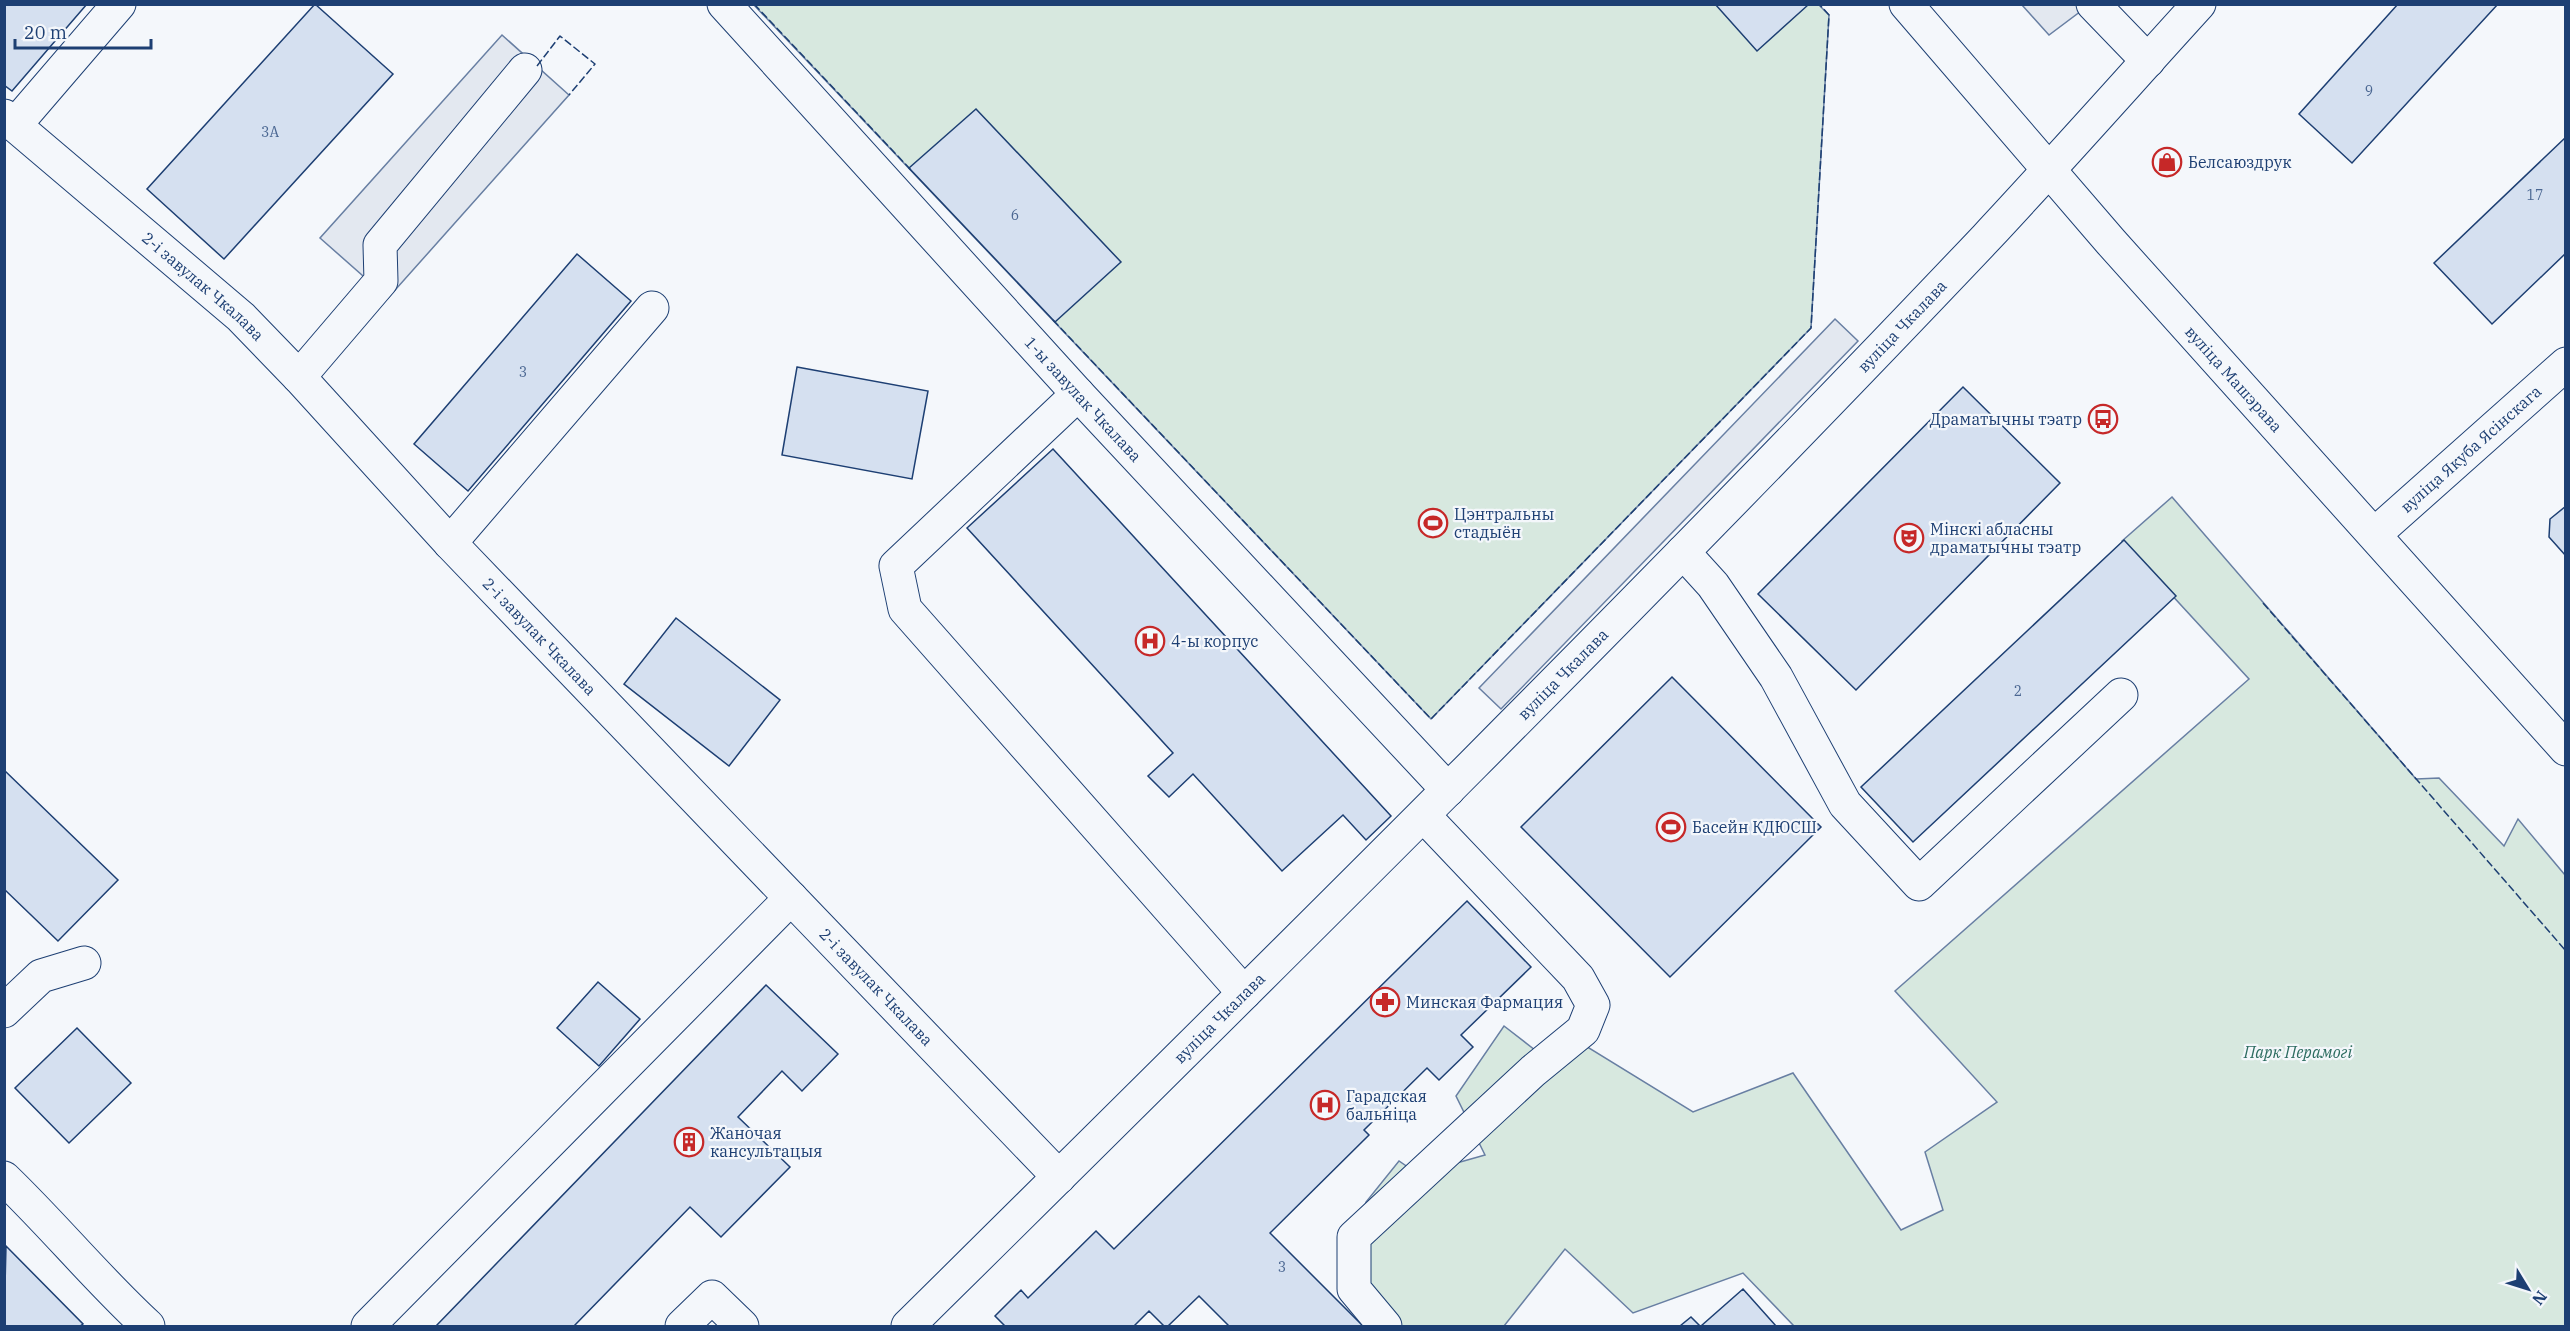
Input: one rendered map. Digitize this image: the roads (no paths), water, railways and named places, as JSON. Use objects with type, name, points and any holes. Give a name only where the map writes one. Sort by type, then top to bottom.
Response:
[{"type":"street","points":[[10,121],[119,4]]},
{"type":"street","name":"1-ы завулак Чкалава","points":[[724,4],[1078,394],[1448,790]]},
{"type":"street","name":"вуліца Машэрава","points":[[1906,4],[2048,170],[2565,749]]},
{"type":"street","points":[[2093,4],[2148,61]]},
{"type":"street","name":"вуліца Чкалава","points":[[908,1326],[1424,816],[1683,552],[1988,236],[2199,4]]},
{"type":"street","points":[[299,377],[381,281],[380,245],[525,70]]},
{"type":"street","name":"2-і завулак Чкалава","points":[[10,121],[241,316],[450,543],[1059,1177]]},
{"type":"street","points":[[450,543],[652,308]]},
{"type":"street","name":"вуліца Якуба Ясінскага","points":[[2375,534],[2565,364]]},
{"type":"street","points":[[1078,394],[896,566],[905,609],[1244,993]]},
{"type":"street","points":[[1683,552],[1713,585],[1776,676],[1845,804],[1918,884],[2121,695]]},
{"type":"street","points":[[1385,1326],[1354,1289],[1354,1237],[1533,1071],[1583,1030],[1593,1005],[1578,978],[1424,816]]},
{"type":"street","points":[[368,1326],[791,898]]},
{"type":"street","points":[[8,1001],[41,976],[84,963]]},
{"type":"street","points":[[4,1178],[115,1296],[148,1326]]},
{"type":"street","points":[[682,1326],[712,1297],[742,1326]]},
{"type":"place","name":"Белсаюздрук","points":[[2167,162]]},
{"type":"place","name":"Драматычны тэатр","points":[[2103,419]]},
{"type":"place","name":"Цэнтральны стадыён","points":[[1433,523]]},
{"type":"place","name":"Мінскі абласны драматычны тэатр","points":[[1909,538]]},
{"type":"place","name":"4-ы корпус","points":[[1150,641]]},
{"type":"place","name":"Басейн КДЮСШ","points":[[1671,827]]},
{"type":"place","name":"Минская Фармация","points":[[1385,1002]]},
{"type":"place","name":"Гарадская бальніца","points":[[1325,1105]]},
{"type":"place","name":"Жаночая кансультацыя","points":[[689,1142]]},
{"type":"park label","name":"Парк Перамогі","points":[[2298,1052]]}]
